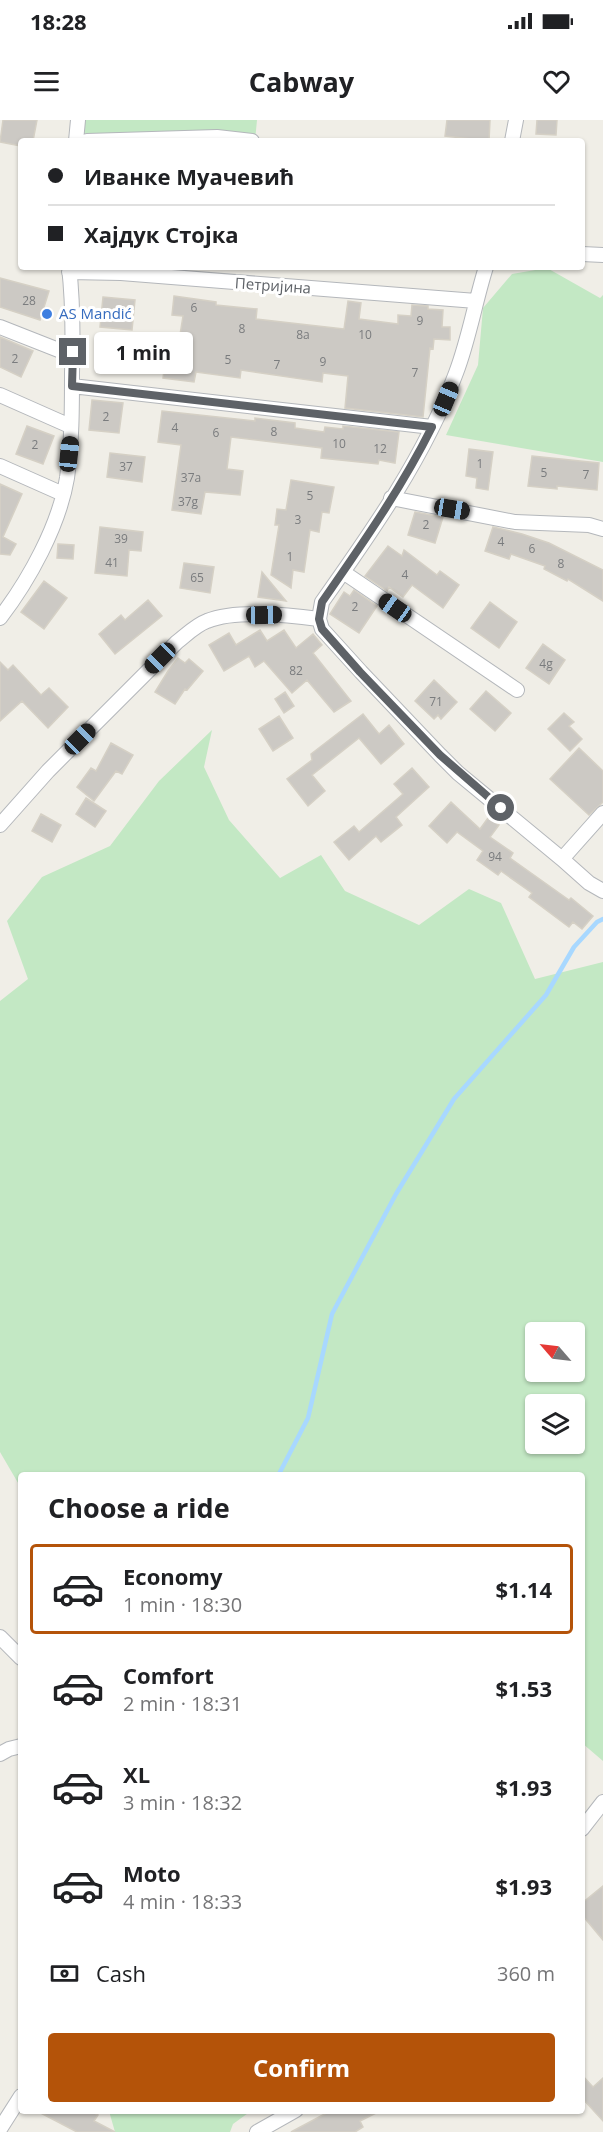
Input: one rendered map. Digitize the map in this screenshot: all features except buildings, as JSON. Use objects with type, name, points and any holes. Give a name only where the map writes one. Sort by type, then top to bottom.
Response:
[{"type":"street","points":[[76,138],[78,120]]},
{"type":"street","points":[[513,138],[516,120]]},
{"type":"street","points":[[184,138],[226,138]]},
{"type":"street","points":[[585,254],[603,255]]},
{"type":"street","points":[[0,618],[39,555],[52,527],[67,478],[73,352],[69,270]]},
{"type":"street","name":"Петријина","points":[[82,270],[476,301]]},
{"type":"street","points":[[485,270],[457,371],[432,427],[416,459],[322,602],[319,619],[322,629],[360,672],[458,773],[589,883],[603,891]]},
{"type":"street","points":[[0,327],[54,349],[73,352]]},
{"type":"street","points":[[72,386],[432,427]]},
{"type":"street","points":[[0,395],[70,426]]},
{"type":"street","points":[[0,466],[63,494]]},
{"type":"street","points":[[391,498],[515,522],[589,525],[603,529]]},
{"type":"street","points":[[343,572],[517,690]]},
{"type":"street","points":[[0,825],[48,771],[177,642],[193,629],[206,621],[225,616],[284,615],[319,619]]},
{"type":"street","points":[[562,859],[603,813]]},
{"type":"street","points":[[0,1637],[18,1655]]},
{"type":"street","points":[[0,1754],[18,1747]]},
{"type":"street","points":[[585,1825],[603,1802]]},
{"type":"street","points":[[0,2128],[18,2101]]},
{"type":"street","points":[[257,2132],[289,2114]]},
{"type":"green space","points":[[78,120],[257,120],[255,138],[76,138]]},
{"type":"green space","points":[[551,270],[600,298],[603,295],[603,462],[446,435],[478,365],[483,308],[512,274]]},
{"type":"green space","points":[[212,730],[204,767],[229,820],[280,878],[321,855],[345,891],[419,925],[469,889],[501,903],[535,979],[603,962],[603,1761],[585,1746],[585,1472],[18,1472],[18,1483],[0,1452],[0,1001],[28,979],[7,921],[42,877],[110,846],[159,781]]},
{"type":"green space","points":[[110,2114],[247,2114],[233,2124],[230,2132],[115,2132]]},
{"type":"waterway","points":[[280,1472],[308,1418],[332,1314],[396,1194],[454,1099],[546,995],[574,947],[597,922],[603,919]]},
{"type":"place","name":"AS Mandić","points":[[47,314]]},
{"type":"route","points":[[73,352],[72,386],[432,427],[416,459],[322,602],[319,619],[322,629],[424,739],[458,773],[501,808]]}]
